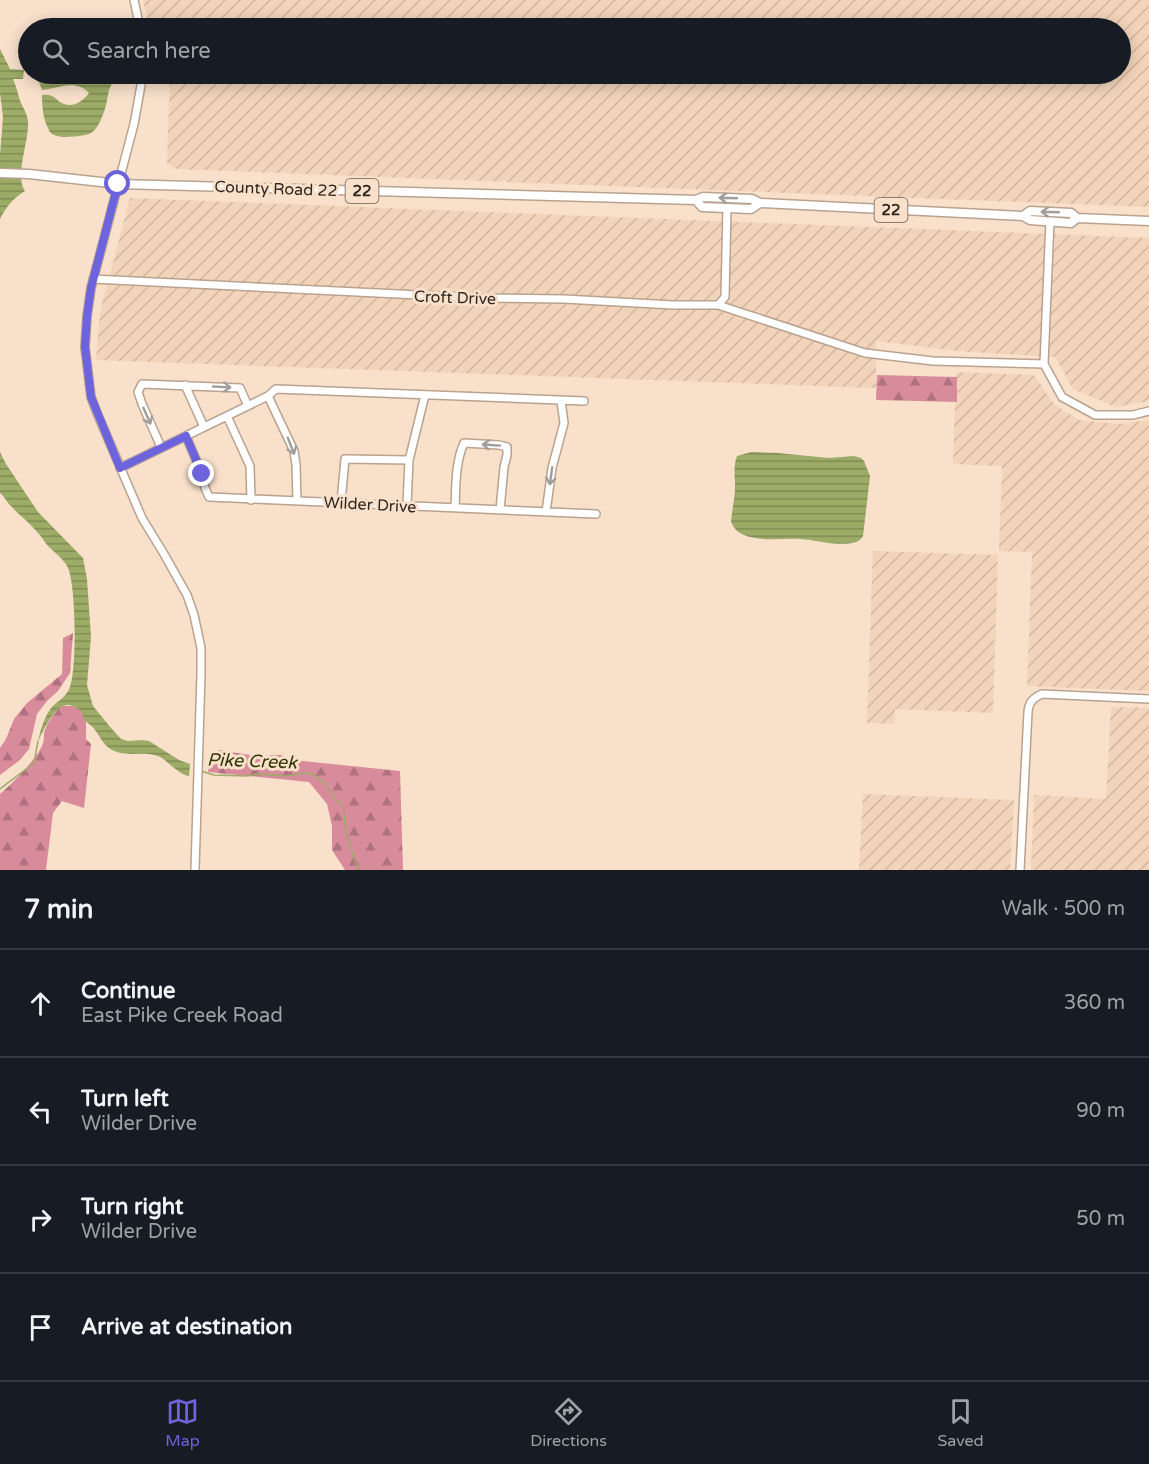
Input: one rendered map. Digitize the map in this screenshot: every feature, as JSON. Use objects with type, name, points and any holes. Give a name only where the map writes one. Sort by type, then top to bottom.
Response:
[{"type":"main road","name":"County Road 22","points":[[0,173],[118,184],[696,200],[703,197],[733,198],[752,199],[760,203],[1023,216],[1030,220],[1071,223],[1077,218]]},
{"type":"main road","name":"County Road 22","points":[[696,200],[702,207],[751,209],[760,203]]},
{"type":"main road","name":"County Road 22","points":[[1023,216],[1030,211],[1071,213],[1077,218],[1149,221]]},
{"type":"street","points":[[134,0],[138,18]]},
{"type":"street","points":[[141,84],[134,124],[93,279],[85,347],[91,397],[142,518],[187,595],[201,648],[195,870]]},
{"type":"street","points":[[718,305],[724,297],[727,208]]},
{"type":"street","points":[[1050,221],[1044,364],[1062,397],[1095,415],[1133,415],[1149,411]]},
{"type":"street","name":"Croft Drive","points":[[93,279],[469,298],[718,305],[865,353],[933,361],[1044,364]]},
{"type":"street","points":[[161,447],[138,392],[142,384],[240,388],[248,406]]},
{"type":"street","points":[[186,385],[204,428]]},
{"type":"street","points":[[120,468],[268,396],[276,389],[584,401]]},
{"type":"street","points":[[407,505],[409,460],[425,395]]},
{"type":"street","points":[[268,396],[294,451],[297,500]]},
{"type":"street","points":[[546,512],[552,468],[564,423],[561,401]]},
{"type":"street","points":[[227,416],[250,466],[251,500]]},
{"type":"street","name":"Wilder Drive","points":[[186,436],[209,497],[596,514]]},
{"type":"street","points":[[455,508],[456,474],[460,451],[464,443],[507,447],[500,510]]},
{"type":"street","points":[[341,502],[345,459],[409,460]]},
{"type":"street","points":[[1020,870],[1030,703],[1042,694],[1149,699]]},
{"type":"shaded area","points":[[143,0],[1149,0],[1149,207],[176,169],[167,163],[170,84],[1131,84],[1131,18],[147,18]]},
{"type":"shaded area","points":[[0,49],[10,69],[18,70],[18,79],[13,79],[26,114],[28,131],[21,168],[22,185],[25,191],[10,203],[0,219],[0,155],[3,117],[0,93]]},
{"type":"shaded area","points":[[40,84],[112,84],[104,113],[94,131],[73,137],[63,137],[50,132],[44,117],[42,95],[50,95],[64,104],[71,105],[82,101],[89,93],[73,85],[42,90]]},
{"type":"shaded area","points":[[130,198],[1149,238],[1149,401],[1116,407],[1073,389],[1055,357],[957,351],[876,341],[876,388],[96,360],[100,312]]},
{"type":"shaded area","points":[[956,372],[1034,375],[1054,404],[1079,420],[1120,424],[1149,420],[1149,691],[1027,686],[1032,552],[999,551],[1002,466],[953,464]]},
{"type":"shaded area","name":"Pike Creek","points":[[0,452],[38,512],[83,558],[87,579],[91,637],[87,685],[93,706],[121,739],[149,741],[179,760],[190,764],[189,776],[181,773],[158,756],[127,754],[109,748],[85,720],[81,711],[71,705],[65,705],[54,714],[38,741],[49,711],[65,696],[70,687],[75,645],[73,591],[71,577],[64,562],[0,493]]},
{"type":"shaded area","points":[[751,452],[861,458],[870,476],[863,536],[860,540],[839,544],[800,539],[757,538],[739,533],[731,522],[735,464],[737,456]]},
{"type":"shaded area","points":[[873,551],[998,555],[993,713],[895,709],[894,724],[867,723]]},
{"type":"shaded area","points":[[1111,707],[1149,708],[1149,870],[1031,870],[1034,795],[1106,799]]},
{"type":"shaded area","points":[[863,794],[1014,800],[1010,870],[859,870]]},
{"type":"green space","points":[[877,375],[957,377],[957,402],[876,400]]},
{"type":"green space","points":[[73,633],[70,673],[58,691],[37,714],[29,749],[20,760],[0,775],[0,748],[14,719],[27,703],[62,674],[63,638]]},
{"type":"green space","points":[[61,706],[78,706],[86,715],[86,739],[91,744],[84,808],[62,801],[53,813],[46,870],[0,870],[0,794],[36,756],[47,726]]},
{"type":"green space","points":[[219,750],[256,756],[281,755],[293,760],[400,771],[403,870],[345,870],[332,850],[332,826],[327,804],[309,782],[208,772],[211,756]]},
{"type":"waterway","points":[[0,789],[34,763],[38,741]]},
{"type":"waterway","name":"Pike Creek","points":[[201,771],[214,775],[286,776],[306,773],[314,775],[326,784],[334,798],[343,805],[346,832],[358,870]]},
{"type":"route","points":[[118,184],[91,288],[87,316],[85,347],[91,397],[120,468],[186,436],[202,474]]}]
